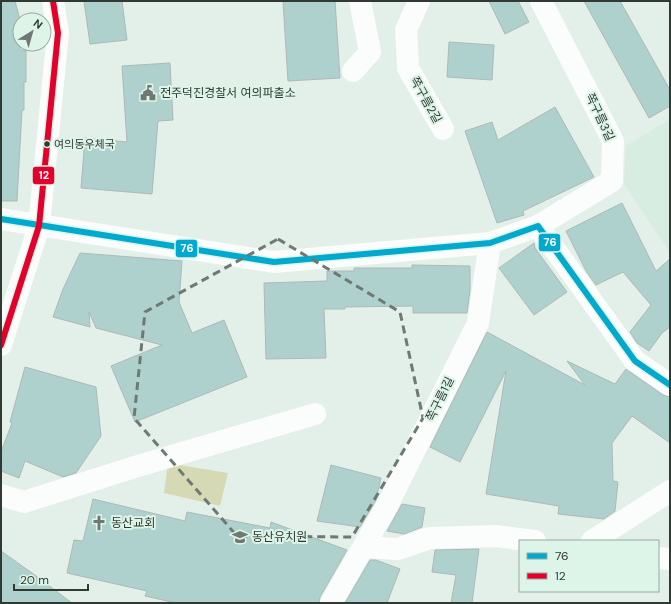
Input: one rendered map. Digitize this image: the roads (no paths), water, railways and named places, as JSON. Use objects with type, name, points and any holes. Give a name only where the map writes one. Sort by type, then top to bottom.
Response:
[{"type":"street","points":[[1,345],[39,226],[58,33],[52,1]]},
{"type":"street","points":[[353,71],[370,52],[360,1]]},
{"type":"street","name":"쪽구름2길","points":[[418,1],[406,30],[408,68],[443,129]]},
{"type":"street","name":"쪽구름3길","points":[[538,226],[612,181],[613,141],[541,1]]},
{"type":"street","points":[[1,220],[274,262],[490,243],[538,226],[635,361],[670,385]]},
{"type":"street","name":"쪽구름1길","points":[[331,603],[387,506],[478,323],[490,243]]},
{"type":"street","points":[[1,495],[24,502],[138,466],[314,414]]},
{"type":"street","points":[[594,540],[670,491]]},
{"type":"street","points":[[364,547],[398,549],[430,538],[496,536],[527,540]]},
{"type":"street","points":[[659,558],[670,559]]},
{"type":"place","name":"전주덕진경찰서 여의파출소","points":[[148,93]]},
{"type":"place","name":"여의동우체국","points":[[47,144]]},
{"type":"place","name":"동산교회","points":[[99,523]]},
{"type":"place","name":"동산유치원","points":[[240,537]]}]
